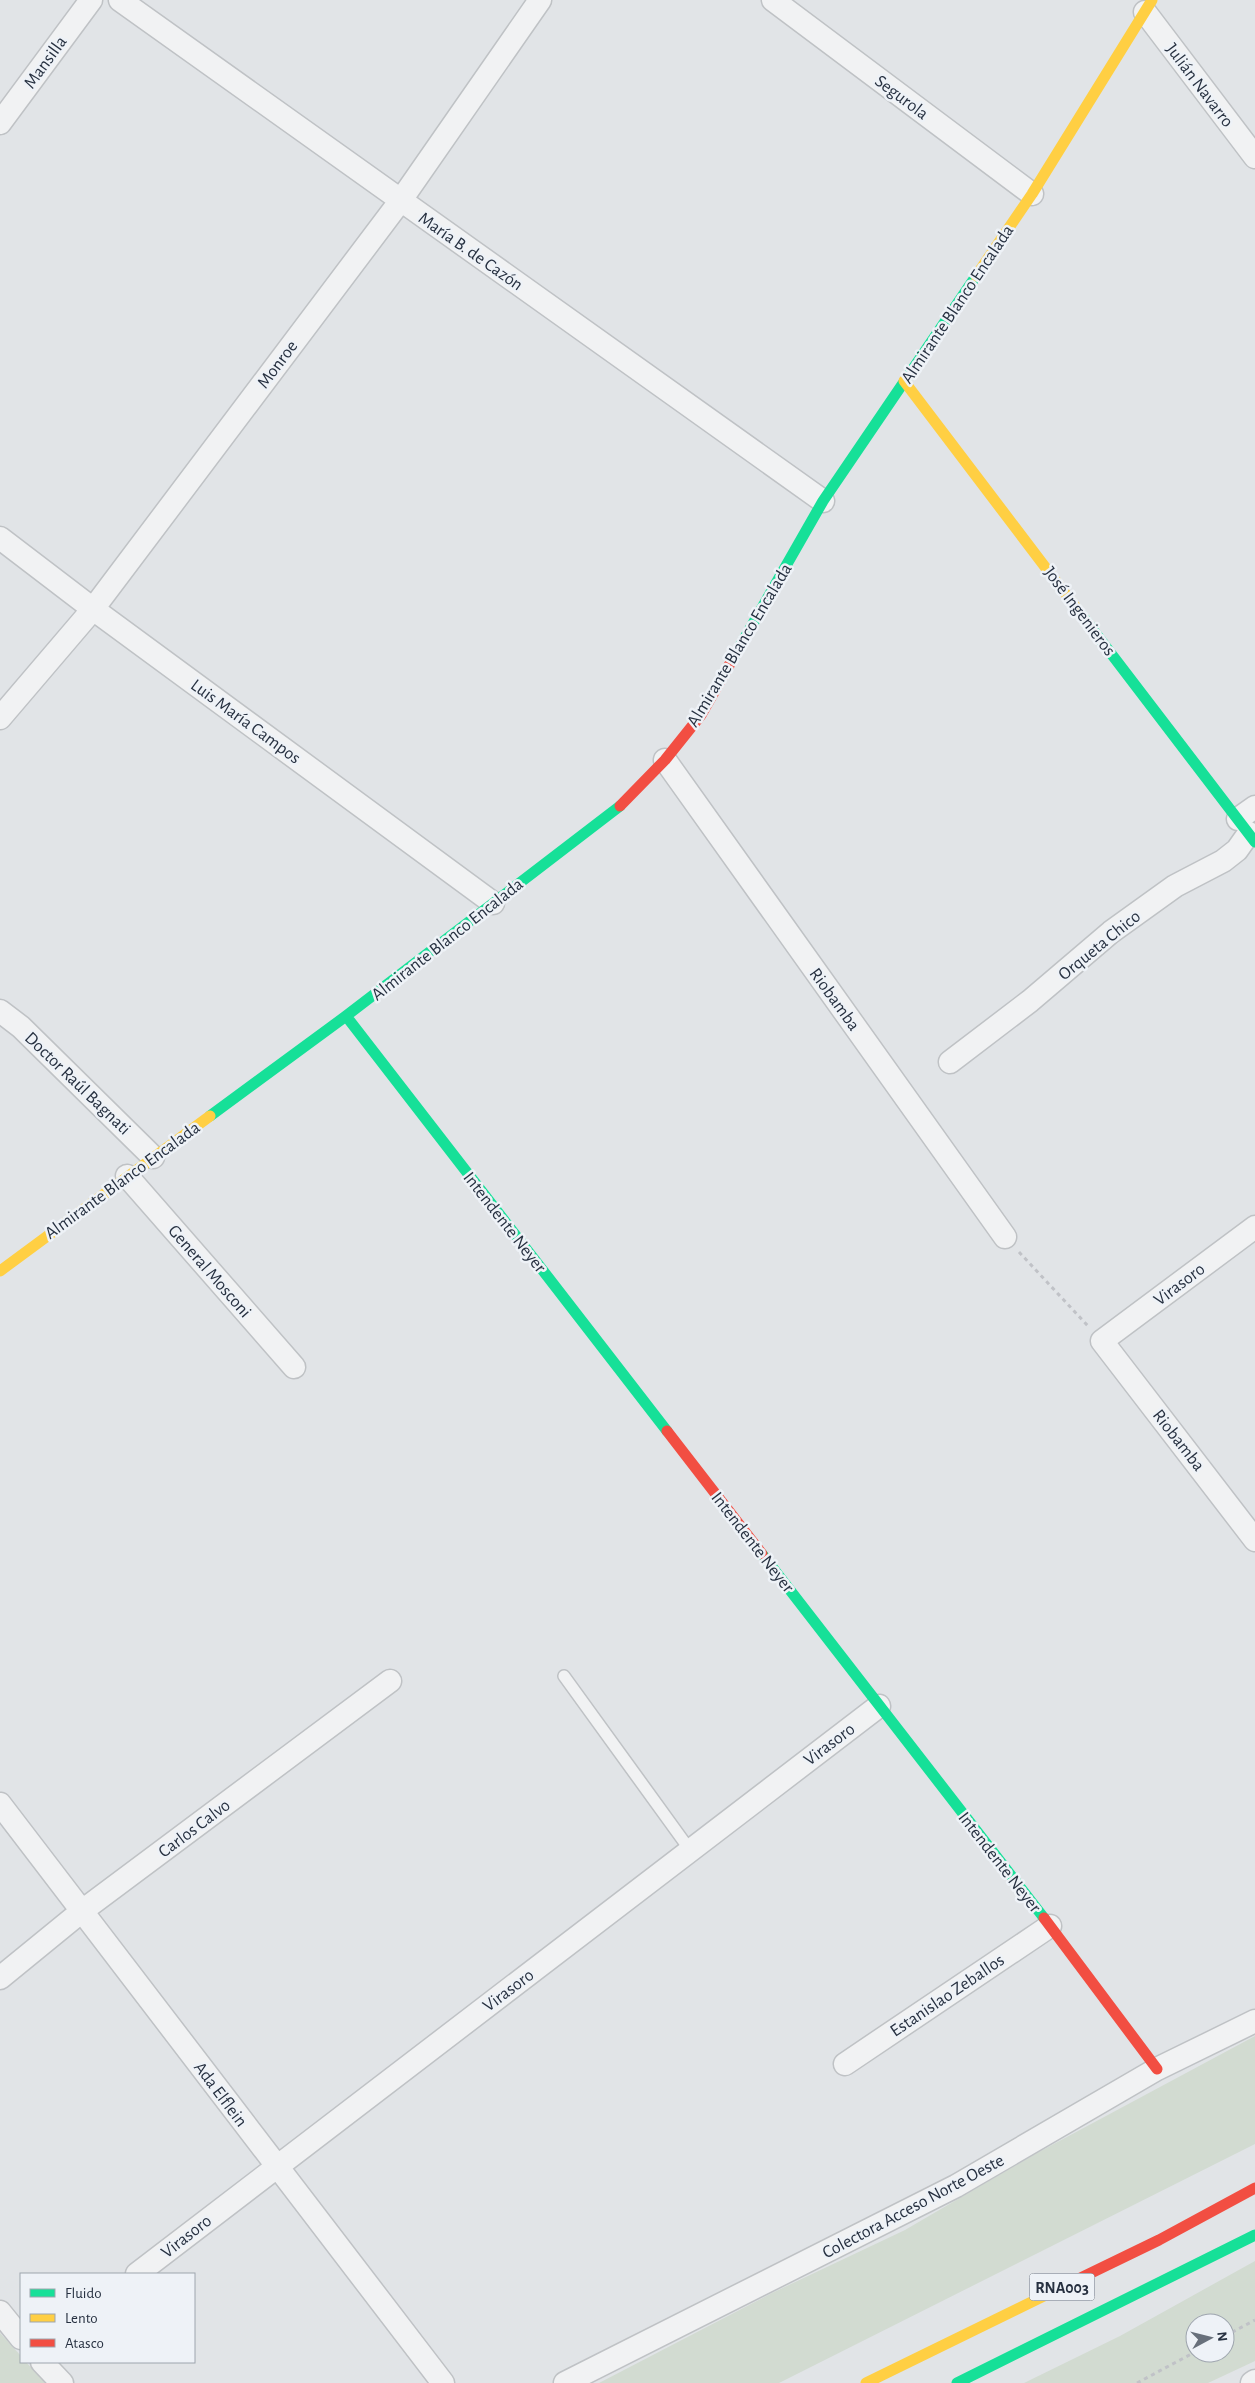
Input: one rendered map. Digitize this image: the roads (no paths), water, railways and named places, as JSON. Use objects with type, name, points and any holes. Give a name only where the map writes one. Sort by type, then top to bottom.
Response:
[{"type":"main road","name":"Almirante Blanco Encalada","points":[[0,1271],[153,1156],[346,1016],[618,807],[665,760],[701,715],[823,501],[1032,194],[1148,6]]},
{"type":"main road","name":"José Ingenieros","points":[[904,381],[1249,825]]},
{"type":"main road","name":"Intendente Neyer","points":[[346,1016],[1050,1926],[1157,2069]]},
{"type":"main road","name":"RNA003","points":[[866,2383],[1159,2240],[1255,2188]]},
{"type":"main road","name":"RNA003","points":[[957,2383],[1255,2235]]},
{"type":"street","name":"Mansilla","points":[[0,123],[91,0]]},
{"type":"street","name":"María B. de Cazón","points":[[120,0],[823,501]]},
{"type":"street","name":"Monroe","points":[[0,718],[93,609],[400,200],[540,0]]},
{"type":"street","name":"Segurola","points":[[773,0],[1032,194]]},
{"type":"street","name":"Julián Navarro","points":[[1148,6],[1255,157]]},
{"type":"street","name":"Luis María Campos","points":[[0,538],[93,609],[494,902]]},
{"type":"street","name":"Riobamba","points":[[665,760],[1005,1237]]},
{"type":"street","name":"Orqueta Chico","points":[[950,1062],[1030,1001],[1111,932],[1175,886],[1223,861],[1236,850],[1249,825]]},
{"type":"street","name":"Doctor Raúl Bagnati","points":[[0,1011],[21,1027],[153,1156]]},
{"type":"street","name":"General Mosconi","points":[[127,1176],[294,1367]]},
{"type":"street","name":"Virasoro","points":[[1102,1341],[1255,1227]]},
{"type":"street","name":"Riobamba","points":[[1102,1341],[1255,1540]]},
{"type":"street","name":"Carlos Calvo","points":[[0,1978],[82,1911],[390,1682]]},
{"type":"street","name":"Virasoro","points":[[138,2273],[879,1706]]},
{"type":"street","name":"Ada Elflein","points":[[0,1804],[443,2383]]},
{"type":"street","name":"Estanislao Zeballos","points":[[845,2064],[1050,1926]]},
{"type":"street","name":"Colectora Acceso Norte Oeste","points":[[565,2383],[956,2186],[1157,2069],[1255,2021]]},
{"type":"street","points":[[0,2312],[20,2337]]},
{"type":"street","points":[[43,2363],[62,2383]]},
{"type":"lane","points":[[564,1676],[690,1850]]}]
